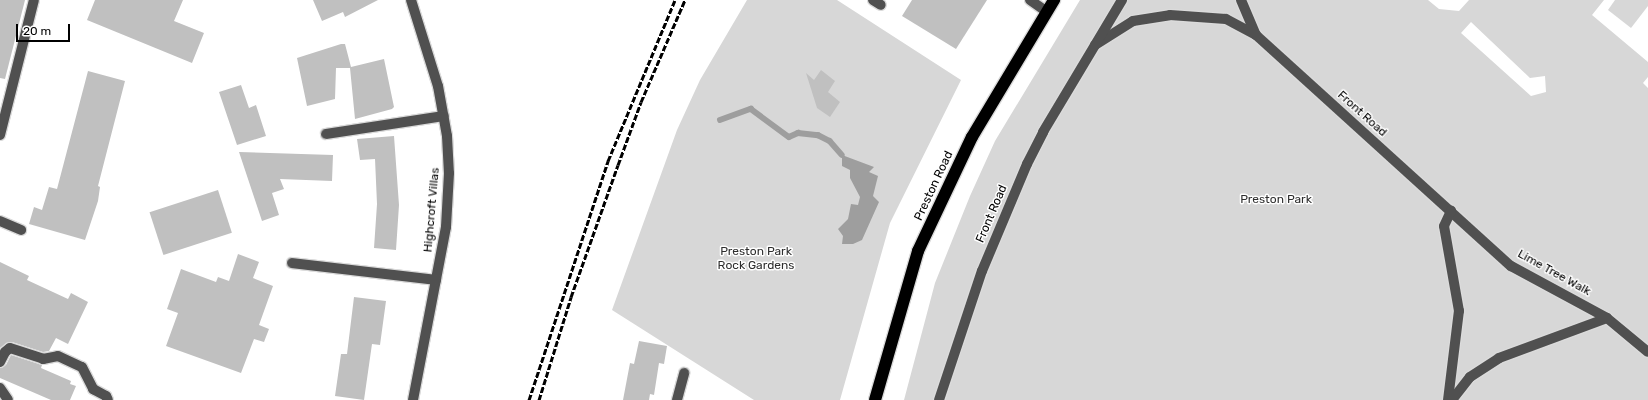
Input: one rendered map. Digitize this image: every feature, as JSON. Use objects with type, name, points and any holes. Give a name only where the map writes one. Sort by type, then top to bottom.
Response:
[{"type":"highway","name":"Preston Road","points":[[874,400],[918,251],[972,137],[1046,11],[1054,0]]},
{"type":"street","points":[[0,133],[34,0]]},
{"type":"street","name":"Highcroft Villas","points":[[411,0],[426,46],[444,116],[449,154],[449,192],[436,280],[413,400]]},
{"type":"street","points":[[1030,0],[1046,11]]},
{"type":"street","name":"Front Road","points":[[939,400],[982,271],[1027,164],[1042,132],[1092,47],[1122,0]]},
{"type":"street","name":"Front Road","points":[[1241,0],[1256,35]]},
{"type":"street","name":"Front Road","points":[[1092,47],[1133,21],[1170,15],[1226,19],[1256,35],[1451,211]]},
{"type":"street","points":[[326,134],[444,116]]},
{"type":"street","points":[[1448,400],[1459,311],[1444,226],[1451,211]]},
{"type":"street","name":"Lime Tree Walk","points":[[1451,211],[1511,266],[1607,318],[1648,352]]},
{"type":"street","points":[[0,221],[21,230]]},
{"type":"street","points":[[292,263],[436,280]]},
{"type":"street","points":[[1452,400],[1470,377],[1498,358],[1607,318]]},
{"type":"street","points":[[0,362],[5,352],[10,348],[43,359],[58,356],[82,367],[93,389],[106,396],[108,400]]},
{"type":"street","points":[[677,400],[684,373]]},
{"type":"street","points":[[0,388],[8,400]]},
{"type":"green space","name":"Preston Park Rock Gardens","points":[[747,0],[837,0],[961,80],[890,223],[840,400],[754,400],[612,310],[677,130],[700,80]]},
{"type":"green space","name":"Preston Park","points":[[1080,0],[1428,0],[1439,9],[1459,11],[1469,0],[1604,0],[1592,15],[1648,62],[1648,77],[1643,83],[1648,88],[1648,400],[904,400],[935,283],[970,196],[995,141]],"holes":[[[1471,22],[1530,78],[1545,76],[1546,92],[1531,96],[1461,33]]]},
{"type":"green space","points":[[1615,0],[1648,0],[1648,6],[1631,28],[1608,10]]},
{"type":"shaded area","points":[[842,155],[874,167],[869,172],[878,176],[873,196],[879,202],[862,240],[853,244],[842,244],[843,236],[838,229],[848,219],[851,204],[858,205],[860,197],[850,178],[850,170],[842,166]]},
{"type":"building","points":[[0,0],[25,0],[5,79],[0,78]]},
{"type":"building","points":[[95,0],[183,0],[174,21],[204,33],[192,63],[87,20]]},
{"type":"building","points":[[313,0],[378,0],[345,17],[343,12],[322,21]]},
{"type":"building","points":[[912,0],[987,0],[956,49],[902,16]]},
{"type":"building","points":[[345,44],[351,67],[384,59],[394,107],[392,109],[355,119],[350,68],[336,68],[335,99],[307,106],[297,58]]},
{"type":"building","points":[[821,70],[835,81],[828,92],[840,102],[830,117],[817,108],[806,73],[814,80]]},
{"type":"building","points":[[88,71],[125,81],[98,186],[100,187],[98,201],[85,240],[29,224],[34,207],[42,210],[49,187],[57,189]]},
{"type":"building","points":[[241,85],[249,108],[256,105],[266,136],[237,145],[219,92]]},
{"type":"building","points":[[394,136],[399,205],[396,250],[374,248],[377,204],[375,159],[360,160],[357,139]]},
{"type":"building","points":[[239,152],[333,155],[332,181],[280,179],[284,189],[272,193],[279,215],[262,221]]},
{"type":"building","points":[[218,190],[232,233],[163,255],[150,212]]},
{"type":"building","points":[[238,254],[259,262],[253,278],[273,286],[259,325],[269,329],[264,342],[254,339],[241,373],[166,346],[178,313],[167,309],[181,269],[216,282],[218,277],[229,281]]},
{"type":"building","points":[[0,262],[29,276],[27,280],[68,299],[71,293],[88,302],[68,344],[56,338],[49,351],[43,352],[12,342],[0,348]]},
{"type":"building","points":[[354,297],[386,301],[380,345],[372,344],[364,400],[335,396],[341,354],[347,354]]},
{"type":"building","points":[[639,341],[667,346],[664,364],[659,363],[654,395],[650,394],[649,400],[623,400],[630,363],[634,364]]},
{"type":"building","points":[[11,355],[42,365],[41,368],[71,381],[70,384],[76,386],[70,400],[51,400],[0,378],[0,368],[6,365]]},
{"type":"waterway","points":[[720,120],[751,109],[789,137],[798,133],[818,135],[830,141],[842,155]]},
{"type":"railway","points":[[529,400],[608,161],[675,0]]},
{"type":"railway","points":[[539,400],[571,297],[618,165],[641,102],[685,0]]}]
